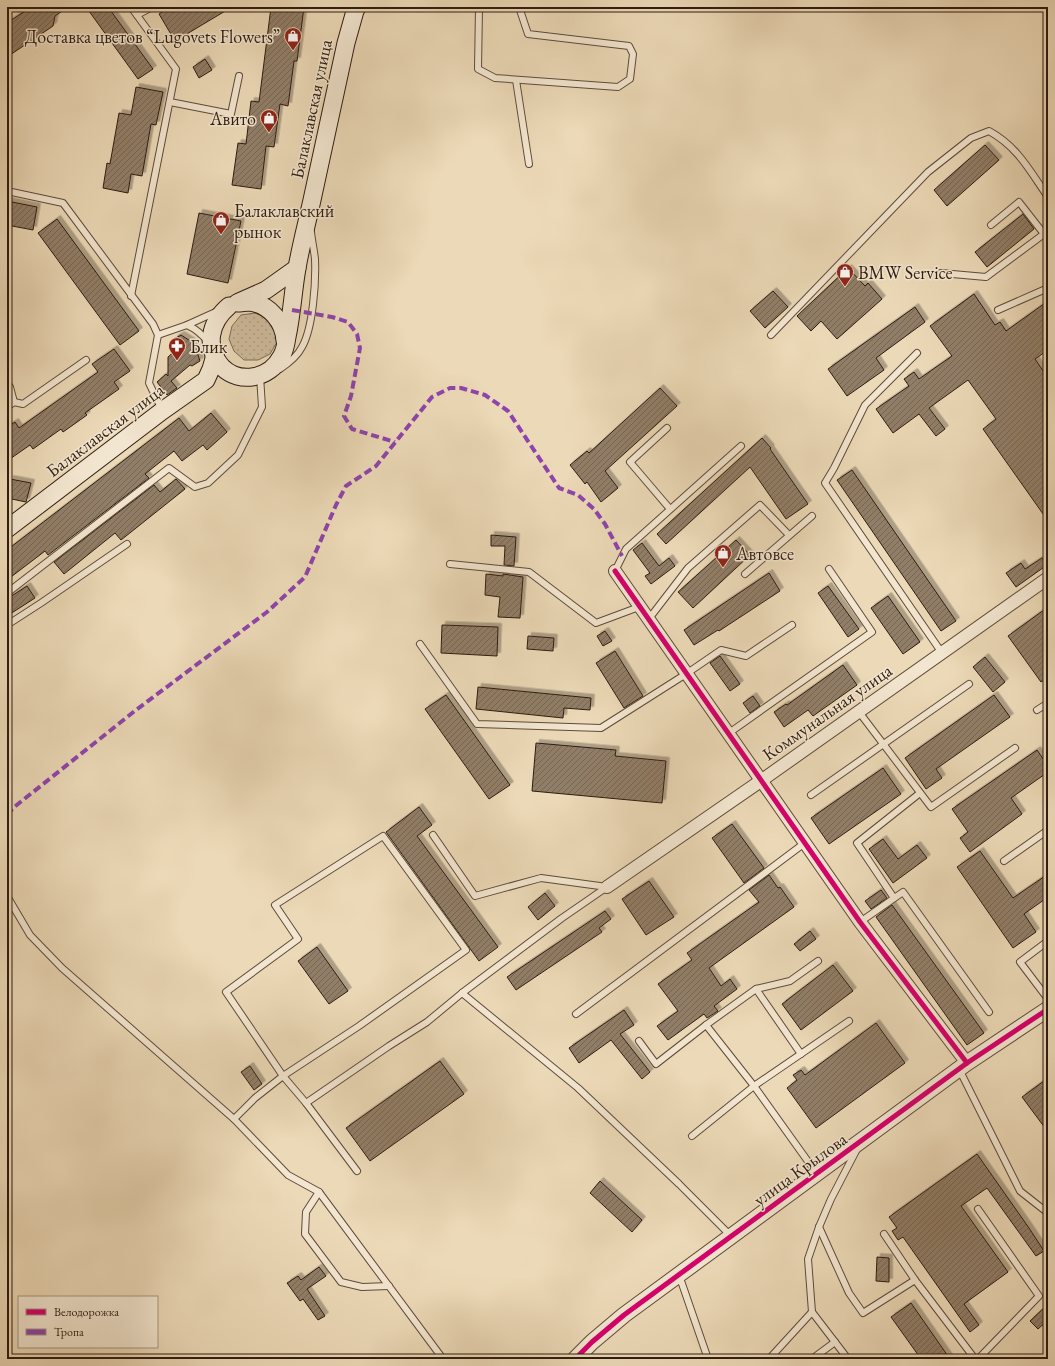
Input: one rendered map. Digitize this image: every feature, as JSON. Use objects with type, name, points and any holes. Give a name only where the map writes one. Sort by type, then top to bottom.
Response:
[{"type":"main road","name":"Балаклавская улица","points":[[264,374],[277,365],[285,346],[292,310],[297,268],[346,43],[357,7]]},
{"type":"main road","points":[[264,374],[245,378],[231,373],[219,363],[211,341],[214,325],[218,318],[233,304],[266,290],[297,268]]},
{"type":"main road","points":[[233,304],[250,302],[262,305],[272,312],[280,322],[284,334],[285,346]]},
{"type":"main road","points":[[206,380],[211,369],[214,352]]},
{"type":"main road","name":"Балаклавская улица","points":[[7,530],[162,411],[206,380],[231,373]]},
{"type":"street","points":[[614,571],[806,842],[860,922],[963,1066]]},
{"type":"street","name":"Коммунальная улица","points":[[607,887],[762,780],[1048,578]]},
{"type":"street","name":"улица Крылова","points":[[575,1359],[592,1342],[624,1315],[963,1066],[1048,1009]]},
{"type":"lane","points":[[131,7],[176,69],[132,296]]},
{"type":"lane","points":[[137,15],[152,7]]},
{"type":"lane","points":[[479,7],[478,69],[495,78],[618,87],[630,79],[633,54],[629,46],[528,34],[519,7]]},
{"type":"lane","points":[[170,102],[231,114],[239,76]]},
{"type":"lane","points":[[516,80],[528,164]]},
{"type":"lane","points":[[771,335],[928,172],[971,138],[989,131],[1002,138],[1019,154],[1048,197]]},
{"type":"lane","points":[[7,191],[63,203],[152,324],[158,335],[149,383],[162,411]]},
{"type":"lane","points":[[941,273],[986,277],[1046,233],[1019,202],[990,225]]},
{"type":"lane","points":[[7,593],[169,468],[195,488],[208,483],[238,455],[262,407],[264,374],[278,370],[296,356],[303,347],[308,333],[312,313],[315,274],[315,257],[309,217]]},
{"type":"lane","points":[[998,310],[1048,288]]},
{"type":"lane","points":[[158,335],[186,325],[233,304]]},
{"type":"lane","points":[[186,325],[196,328],[214,352]]},
{"type":"lane","points":[[917,353],[865,405],[825,483],[942,653]]},
{"type":"lane","points":[[7,406],[14,402],[23,404],[86,360]]},
{"type":"lane","points":[[7,383],[10,387],[14,402]]},
{"type":"lane","points":[[667,428],[630,462],[670,509]]},
{"type":"lane","points":[[614,571],[626,549],[741,446]]},
{"type":"lane","points":[[648,620],[688,568],[760,505],[789,535]]},
{"type":"lane","points":[[745,574],[812,516]]},
{"type":"lane","points":[[7,625],[127,544]]},
{"type":"lane","points":[[450,564],[529,572],[596,623],[639,607]]},
{"type":"lane","points":[[729,733],[872,632],[829,569]]},
{"type":"lane","points":[[420,644],[477,724],[601,728],[721,650],[746,656],[792,625]]},
{"type":"lane","points":[[812,795],[970,684]]},
{"type":"lane","points":[[1037,710],[1048,703]]},
{"type":"lane","points":[[859,712],[931,807],[1015,748]]},
{"type":"lane","points":[[894,898],[857,843],[920,793]]},
{"type":"lane","points":[[1004,861],[1048,830]]},
{"type":"lane","points":[[433,835],[475,896],[539,878],[607,887]]},
{"type":"lane","points":[[234,1119],[255,1098],[283,1076],[359,1026],[466,950],[383,836],[274,905],[298,939],[226,992],[283,1076],[306,1102],[357,1170]]},
{"type":"lane","points":[[576,1014],[806,842]]},
{"type":"lane","points":[[306,1102],[427,1022],[462,993],[562,918],[607,887]]},
{"type":"lane","points":[[860,922],[903,892],[988,1012]]},
{"type":"lane","points":[[7,896],[30,935],[62,968],[234,1119],[288,1175],[319,1192],[443,1359]]},
{"type":"lane","points":[[1048,940],[1020,962],[1048,999]]},
{"type":"lane","points":[[639,1041],[656,1064],[756,989],[790,981],[818,961]]},
{"type":"lane","points":[[756,989],[802,1054]]},
{"type":"lane","points":[[462,993],[578,1088],[679,1184],[731,1236]]},
{"type":"lane","points":[[692,1136],[754,1086],[849,1021]]},
{"type":"lane","points":[[706,1025],[754,1086],[817,1174]]},
{"type":"lane","points":[[963,1066],[1020,1191],[1048,1213]]},
{"type":"lane","points":[[848,1359],[812,1312],[808,1259],[831,1198],[862,1140]]},
{"type":"lane","points":[[319,1192],[306,1212],[305,1234],[341,1282],[362,1287],[388,1286]]},
{"type":"lane","points":[[884,1234],[915,1280],[977,1359],[1039,1296],[978,1209]]},
{"type":"lane","points":[[819,1227],[849,1293],[863,1313],[915,1280]]},
{"type":"lane","points":[[679,1275],[708,1359]]},
{"type":"lane","points":[[770,1359],[812,1312]]},
{"type":"lane","points":[[812,1359],[835,1342]]},
{"type":"shaded area","points":[[255,313],[267,318],[275,329],[277,342],[270,354],[258,360],[244,360],[234,351],[229,339],[232,326],[241,315]]},
{"type":"building","points":[[31,7],[68,7],[55,16],[53,26],[7,57],[7,23]]},
{"type":"building","points":[[86,7],[108,7],[153,69],[138,79]]},
{"type":"building","points":[[170,7],[232,7],[175,41],[159,14]]},
{"type":"building","points":[[271,7],[304,7],[297,61],[294,61],[288,106],[280,104],[274,147],[266,146],[261,189],[232,185],[238,143],[246,144],[251,101],[259,102]]},
{"type":"building","points":[[205,59],[212,70],[199,78],[193,67]]},
{"type":"building","points":[[136,87],[163,92],[156,125],[151,124],[142,176],[131,174],[128,193],[103,188],[107,163],[110,164],[119,113],[131,115]]},
{"type":"building","points":[[985,145],[999,160],[947,206],[934,190]]},
{"type":"building","points":[[7,201],[37,207],[33,230],[7,225]]},
{"type":"building","name":"Балаклавский рынок","points":[[199,213],[241,221],[228,283],[187,274]]},
{"type":"building","points":[[1023,214],[1034,229],[987,267],[975,252]]},
{"type":"building","points":[[57,219],[139,331],[120,345],[38,233]]},
{"type":"building","points":[[848,268],[865,286],[868,283],[882,299],[837,339],[821,321],[811,331],[797,316]]},
{"type":"building","points":[[773,291],[788,307],[765,328],[750,311]]},
{"type":"building","points":[[974,294],[995,325],[1000,322],[1006,331],[1048,301],[1048,350],[1035,359],[1048,378],[1048,521],[983,429],[996,419],[968,380],[929,408],[945,429],[936,436],[919,414],[893,433],[876,409],[909,386],[904,379],[914,372],[919,379],[952,356],[930,326]]},
{"type":"building","points":[[915,307],[925,322],[876,358],[884,370],[847,396],[828,369]]},
{"type":"building","points":[[181,335],[192,342],[200,361],[192,366],[190,365],[171,381],[177,388],[167,395],[157,382],[166,374],[168,376],[168,357],[178,348],[174,339]]},
{"type":"building","points":[[114,349],[130,371],[114,382],[119,389],[85,413],[87,415],[63,432],[61,429],[33,449],[30,445],[7,461],[7,427],[15,422],[19,428],[98,372],[92,364]]},
{"type":"building","points":[[660,388],[677,406],[605,471],[618,488],[601,502],[587,482],[585,484],[570,465],[587,451],[589,453]]},
{"type":"building","points":[[211,413],[227,432],[207,450],[203,445],[182,461],[174,451],[145,474],[149,478],[48,555],[45,551],[7,580],[7,550],[179,418],[189,431]]},
{"type":"building","points":[[762,438],[771,448],[770,449],[808,504],[786,519],[750,467],[666,544],[657,534]]},
{"type":"building","points":[[852,470],[956,621],[941,631],[837,480]]},
{"type":"building","points":[[10,479],[31,483],[26,502],[7,498]]},
{"type":"building","points":[[176,479],[185,489],[121,540],[115,533],[64,574],[54,562],[154,485],[160,492]]},
{"type":"building","points":[[491,535],[516,537],[514,566],[504,565],[505,546],[491,546]]},
{"type":"building","points":[[736,540],[750,555],[693,608],[678,592]]},
{"type":"building","points":[[642,543],[659,566],[669,558],[675,566],[651,584],[645,576],[650,573],[633,550]]},
{"type":"building","points":[[1042,558],[1047,565],[1016,587],[1006,573],[1021,563],[1025,569]]},
{"type":"building","points":[[769,573],[780,591],[719,631],[718,630],[694,645],[684,630]]},
{"type":"building","points":[[486,574],[503,576],[503,574],[523,577],[520,618],[498,617],[500,597],[485,595]]},
{"type":"building","points":[[27,586],[35,598],[7,616],[7,599]]},
{"type":"building","points":[[828,586],[859,629],[848,637],[818,593]]},
{"type":"building","points":[[888,596],[920,642],[903,654],[871,608]]},
{"type":"building","points":[[1048,607],[1048,677],[1041,682],[1008,636]]},
{"type":"building","points":[[442,625],[498,627],[497,656],[441,653]]},
{"type":"building","points":[[605,631],[612,641],[603,646],[597,636]]},
{"type":"building","points":[[528,636],[554,638],[553,651],[527,649]]},
{"type":"building","points":[[615,651],[643,696],[624,708],[596,663]]},
{"type":"building","points":[[720,656],[740,684],[730,691],[710,663]]},
{"type":"building","points":[[985,657],[1005,682],[993,692],[973,667]]},
{"type":"building","points":[[843,665],[857,685],[813,716],[808,710],[784,727],[774,712],[786,704],[787,705]]},
{"type":"building","points":[[478,687],[591,698],[590,710],[564,708],[563,718],[476,709]]},
{"type":"building","points":[[446,695],[510,785],[489,799],[425,709]]},
{"type":"building","points":[[994,695],[1010,717],[936,769],[942,778],[926,789],[905,758]]},
{"type":"building","points":[[753,696],[760,706],[750,713],[743,703]]},
{"type":"building","points":[[536,743],[616,750],[615,756],[666,761],[662,803],[532,791]]},
{"type":"building","points":[[1037,750],[1048,766],[1048,772],[1011,798],[1022,814],[970,852],[960,838],[968,832],[952,809]]},
{"type":"building","points":[[883,768],[901,794],[829,844],[811,818]]},
{"type":"building","points":[[419,807],[432,825],[417,836],[498,947],[479,961],[386,832]]},
{"type":"building","points":[[732,824],[764,868],[744,883],[712,838]]},
{"type":"building","points":[[883,839],[898,859],[917,845],[927,858],[893,883],[869,849]]},
{"type":"building","points":[[980,851],[1013,898],[1048,874],[1048,897],[1024,914],[1036,932],[1013,948],[957,867]]},
{"type":"building","points":[[769,875],[778,888],[780,887],[794,907],[709,968],[721,986],[730,979],[737,989],[714,1006],[718,1011],[707,1018],[704,1014],[668,1040],[657,1026],[678,1011],[658,984],[692,960],[687,953],[759,902],[749,890]]},
{"type":"building","points":[[649,881],[674,917],[646,935],[622,899]]},
{"type":"building","points":[[881,890],[887,898],[871,909],[865,901]]},
{"type":"building","points":[[545,893],[555,906],[538,920],[528,907]]},
{"type":"building","points":[[892,905],[984,1033],[967,1045],[876,917]]},
{"type":"building","points":[[605,911],[611,919],[599,928],[602,932],[516,990],[507,977]]},
{"type":"building","points":[[810,931],[816,939],[800,951],[794,944]]},
{"type":"building","points":[[317,947],[348,991],[329,1004],[298,961]]},
{"type":"building","points":[[833,965],[853,991],[801,1030],[782,1004]]},
{"type":"building","points":[[624,1010],[634,1025],[620,1034],[650,1072],[642,1079],[611,1040],[579,1063],[569,1048]]},
{"type":"building","points":[[876,1023],[905,1063],[816,1128],[787,1088],[797,1080],[793,1075],[801,1070],[805,1075]]},
{"type":"building","points":[[440,1061],[464,1094],[370,1161],[346,1128]]},
{"type":"building","points":[[250,1066],[262,1084],[254,1090],[241,1072]]},
{"type":"building","points":[[1048,1078],[1048,1132],[1022,1097]]},
{"type":"building","points":[[977,1154],[1044,1251],[1036,1256],[987,1188],[961,1206],[1008,1272],[964,1304],[979,1325],[970,1332],[903,1237],[898,1240],[892,1231],[897,1228],[889,1217]]},
{"type":"building","points":[[600,1181],[642,1220],[632,1232],[590,1193]]},
{"type":"building","points":[[877,1257],[889,1258],[889,1282],[876,1281]]},
{"type":"building","points":[[319,1267],[326,1276],[307,1289],[325,1316],[318,1320],[303,1299],[300,1301],[287,1283],[298,1276],[301,1280]]},
{"type":"building","points":[[911,1303],[950,1359],[921,1359],[891,1317]]},
{"type":"building","points":[[1048,1304],[1048,1320],[1038,1329],[1030,1321]]},
{"type":"marked path","points":[[292,310],[332,317],[348,322],[357,334],[360,348],[351,396],[344,416],[352,429],[395,442]]},
{"type":"marked path","points":[[7,815],[13,808],[136,710],[267,612],[305,577],[336,505],[346,486],[376,466],[432,397],[450,388],[461,388],[485,395],[508,411],[559,488],[578,495],[594,509],[605,524],[622,556]]},
{"type":"cycle path","points":[[615,571],[860,922],[967,1063]]},
{"type":"cycle path","points":[[575,1359],[592,1342],[624,1315],[967,1063],[1048,1009]]},
{"type":"place","name":"Доставка цветов “Lugovets Flowers”","points":[[293,51]]},
{"type":"place","name":"Авито","points":[[269,133]]},
{"type":"place","name":"Балаклавский рынок","points":[[221,235]]},
{"type":"place","name":"BMW Service","points":[[845,287]]},
{"type":"place","name":"Блик","points":[[177,361]]},
{"type":"place","name":"Автовсе","points":[[723,568]]}]
